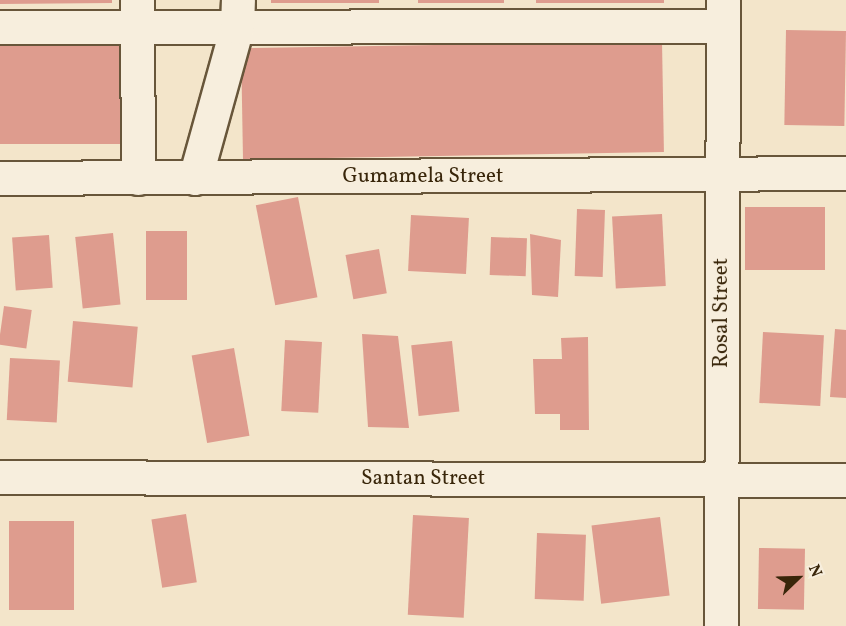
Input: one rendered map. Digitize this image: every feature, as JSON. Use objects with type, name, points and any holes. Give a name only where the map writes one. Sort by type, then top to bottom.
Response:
[{"type":"street","points":[[0,27],[137,14],[723,13]]},
{"type":"street","name":"Rosal Street","points":[[721,626],[723,13]]},
{"type":"street","points":[[137,14],[138,178]]},
{"type":"street","points":[[195,178],[237,14]]},
{"type":"street","name":"Gumamela Street","points":[[0,178],[723,176],[846,173]]},
{"type":"street","name":"Santan Street","points":[[0,477],[846,480]]},
{"type":"building","points":[[0,0],[112,0],[112,3],[0,4]]},
{"type":"building","points":[[271,0],[379,0],[379,3],[271,3]]},
{"type":"building","points":[[418,0],[504,0],[504,3],[418,3]]},
{"type":"building","points":[[536,0],[664,0],[664,3],[536,3]]},
{"type":"building","points":[[786,30],[846,31],[844,126],[784,125]]},
{"type":"building","points":[[662,41],[664,152],[243,159],[241,48]]},
{"type":"building","points":[[0,43],[128,43],[128,144],[0,144]]},
{"type":"building","points":[[298,197],[317,297],[275,305],[256,205]]},
{"type":"building","points":[[745,207],[825,207],[825,270],[745,270]]},
{"type":"building","points":[[577,209],[605,210],[603,277],[575,276]]},
{"type":"building","points":[[662,214],[666,286],[616,289],[612,217]]},
{"type":"building","points":[[411,215],[469,218],[466,274],[408,271]]},
{"type":"building","points":[[146,231],[187,231],[187,300],[146,300]]},
{"type":"building","points":[[113,233],[121,305],[83,309],[75,237]]},
{"type":"building","points":[[530,234],[561,240],[558,297],[532,295]]},
{"type":"building","points":[[49,235],[53,288],[16,290],[12,238]]},
{"type":"building","points":[[491,237],[527,238],[526,276],[490,275]]},
{"type":"building","points":[[379,249],[387,293],[353,299],[346,255]]},
{"type":"building","points":[[4,306],[32,310],[26,349],[0,345]]},
{"type":"building","points":[[73,321],[138,327],[132,387],[68,382]]},
{"type":"building","points":[[835,329],[846,330],[846,398],[830,397]]},
{"type":"building","points":[[763,332],[824,335],[820,406],[759,403]]},
{"type":"building","points":[[362,334],[398,336],[409,428],[368,427]]},
{"type":"building","points":[[588,337],[589,430],[560,430],[560,414],[535,414],[533,359],[562,359],[561,338]]},
{"type":"building","points":[[285,340],[322,342],[318,413],[281,411]]},
{"type":"building","points":[[452,341],[459,412],[419,416],[411,345]]},
{"type":"building","points":[[234,348],[249,436],[207,443],[192,355]]},
{"type":"building","points":[[10,358],[60,361],[57,423],[7,420]]},
{"type":"building","points":[[186,514],[197,582],[162,588],[151,519]]},
{"type":"building","points":[[413,515],[469,518],[464,618],[408,615]]},
{"type":"building","points":[[660,517],[670,595],[601,604],[592,525]]},
{"type":"building","points":[[9,521],[74,521],[74,610],[9,610]]},
{"type":"building","points":[[537,533],[586,535],[584,601],[535,599]]},
{"type":"building","points":[[759,548],[805,549],[804,610],[758,609]]}]
